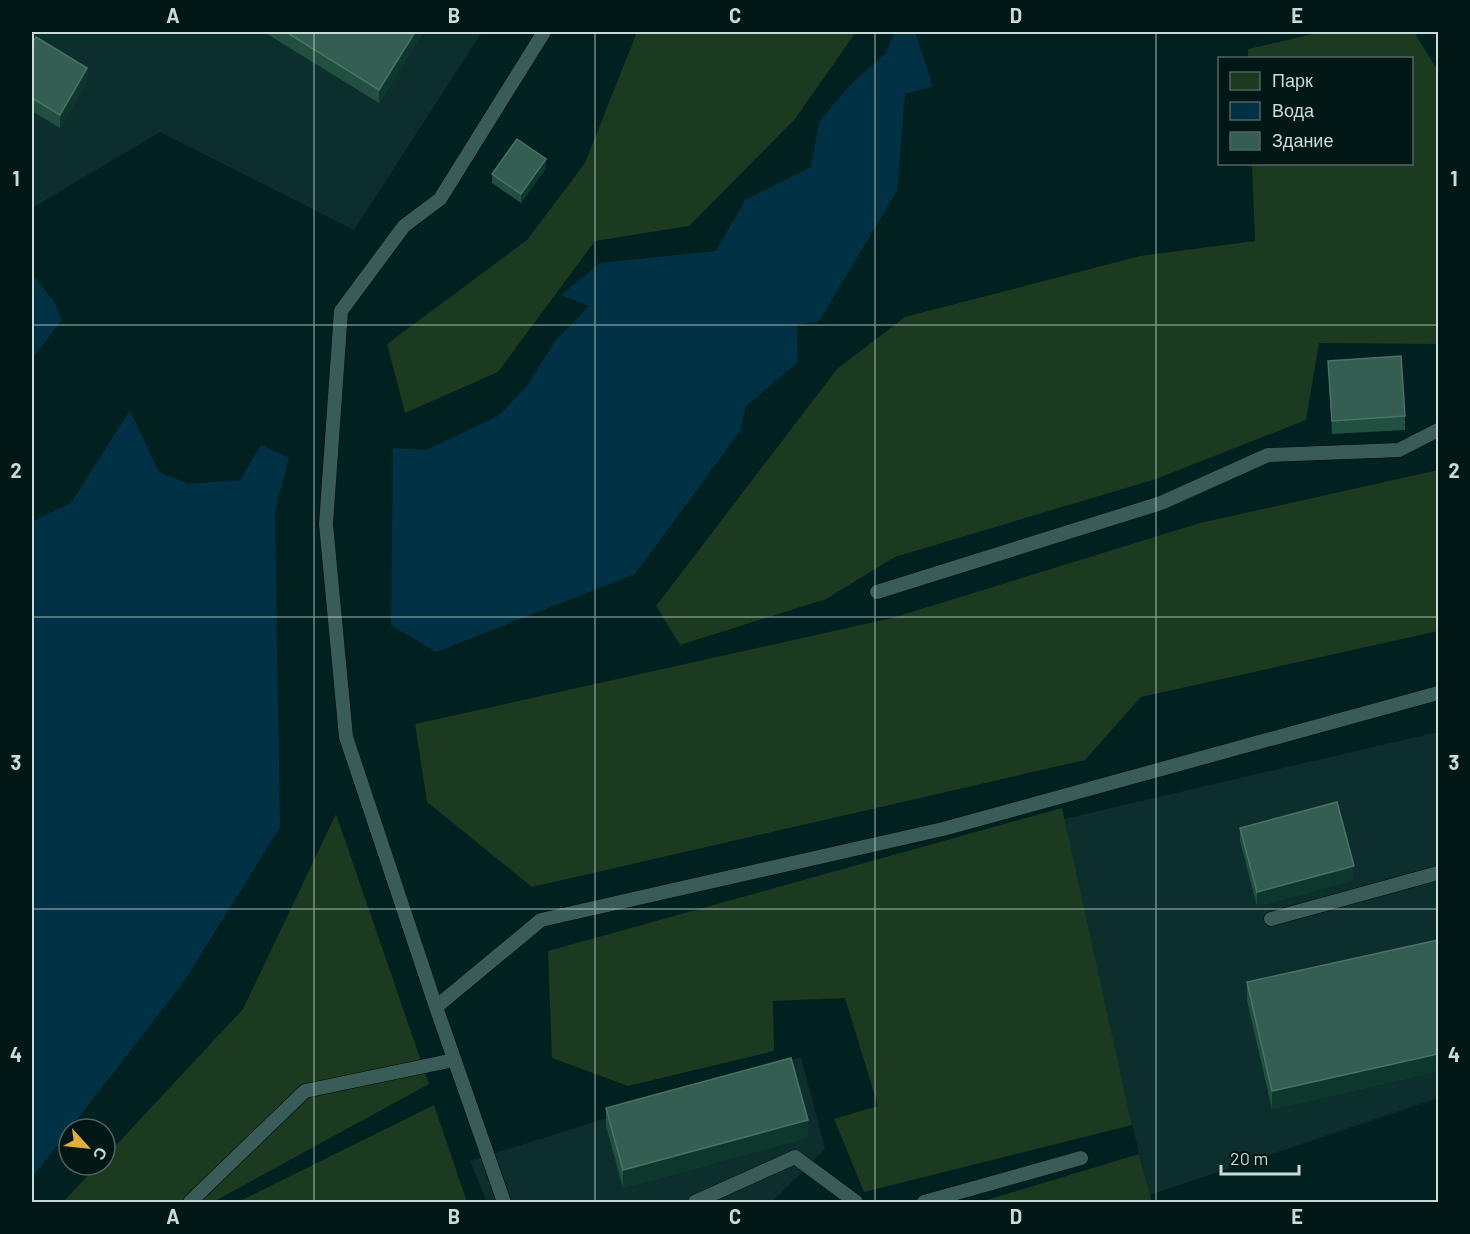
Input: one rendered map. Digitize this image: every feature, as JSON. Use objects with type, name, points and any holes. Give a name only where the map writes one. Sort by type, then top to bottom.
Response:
[{"type":"lane","points":[[504,1203],[346,737],[326,524],[341,311],[404,226],[440,199],[544,32]]},
{"type":"lane","points":[[878,592],[1161,503],[1268,455],[1399,450],[1438,430]]},
{"type":"lane","points":[[436,1007],[541,920],[943,829],[1438,693]]},
{"type":"lane","points":[[1271,919],[1438,873]]},
{"type":"lane","points":[[190,1203],[305,1091],[454,1060]]},
{"type":"lane","points":[[695,1203],[795,1157],[856,1203]]},
{"type":"lane","points":[[924,1203],[1081,1158]]},
{"type":"shaded area","points":[[32,32],[482,32],[354,230],[160,132],[32,208]]},
{"type":"shaded area","points":[[1438,732],[1438,1098],[1150,1195],[1132,1125],[1064,819]]},
{"type":"shaded area","points":[[801,1057],[825,1149],[772,1202],[487,1202],[470,1161]]},
{"type":"green space","points":[[637,32],[856,32],[795,119],[689,226],[595,241],[498,372],[405,413],[387,344],[527,240],[585,163]]},
{"type":"green space","points":[[1322,32],[1414,32],[1438,71],[1438,344],[1319,343],[1306,420],[1156,479],[895,557],[826,599],[680,645],[656,606],[837,369],[905,317],[1140,256],[1255,241],[1252,165],[1413,165],[1413,57],[1248,57],[1248,49]]},
{"type":"green space","points":[[1438,470],[1438,631],[1141,697],[1085,760],[532,887],[427,802],[415,724],[892,618],[1200,523]]},
{"type":"green space","points":[[1062,808],[1132,1125],[864,1192],[834,1119],[878,1106],[845,998],[773,1001],[774,1051],[628,1086],[552,1058],[548,951]]},
{"type":"green space","points":[[336,814],[429,1084],[213,1202],[63,1202],[87,1177],[117,1177],[117,1144],[243,1009]]},
{"type":"green space","points":[[434,1105],[467,1202],[238,1202]]},
{"type":"green space","points":[[1139,1154],[1152,1202],[980,1202]]},
{"type":"water","points":[[895,32],[915,32],[933,86],[905,94],[897,191],[819,321],[797,325],[798,362],[746,406],[740,431],[635,574],[436,652],[391,625],[393,448],[426,450],[498,416],[527,386],[555,341],[589,306],[561,295],[600,263],[716,251],[745,200],[811,167],[819,122],[851,84],[886,53]]},
{"type":"water","points":[[32,274],[55,303],[62,320],[32,359]]},
{"type":"water","points":[[130,410],[159,472],[189,484],[240,480],[261,445],[289,458],[275,511],[280,827],[185,980],[79,1117],[57,1117],[57,1146],[32,1178],[32,522],[71,503]]},
{"type":"building","points":[[286,32],[415,32],[379,90]]},
{"type":"building","points":[[36,37],[87,68],[60,115],[32,98],[32,44]]},
{"type":"building","points":[[517,139],[546,159],[521,194],[492,174]]},
{"type":"building","points":[[1401,356],[1405,416],[1332,421],[1328,361]]},
{"type":"building","points":[[1337,802],[1354,866],[1257,892],[1240,828]]},
{"type":"building","points":[[1438,940],[1438,1054],[1272,1091],[1247,982]]},
{"type":"building","points":[[791,1058],[808,1120],[623,1170],[606,1108]]}]
